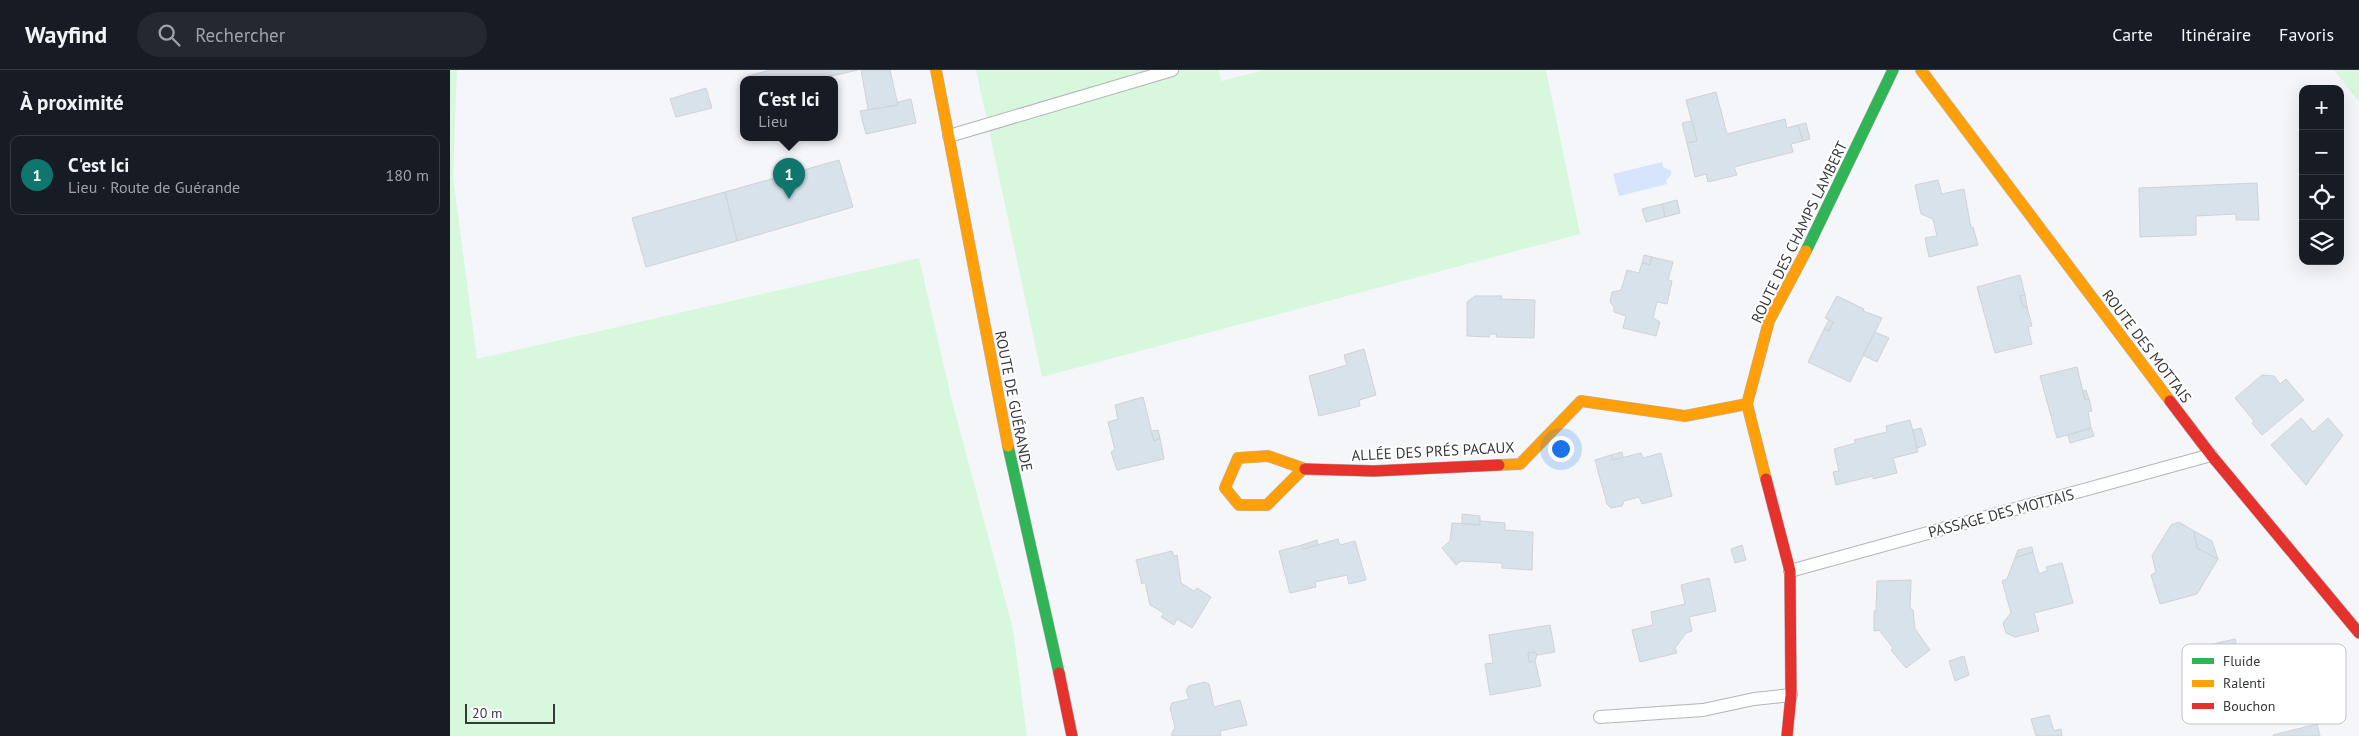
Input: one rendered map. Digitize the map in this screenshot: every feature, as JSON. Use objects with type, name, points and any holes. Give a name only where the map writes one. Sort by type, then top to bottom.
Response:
[{"type":"street","name":"ROUTE DE GUÉRANDE","points":[[936,70],[999,408],[1051,633],[1072,736]]},
{"type":"street","name":"ROUTE DES CHAMPS LAMBERT","points":[[1787,736],[1791,695],[1790,571],[1747,404],[1770,321],[1818,229],[1893,70]]},
{"type":"street","name":"ROUTE DES MOTTAIS","points":[[1921,70],[2211,455],[2359,633]]},
{"type":"street","name":"ALLÉE DES PRÉS PACAUX","points":[[1303,469],[1267,505],[1239,505],[1225,488],[1238,458],[1268,456],[1303,469],[1374,471],[1520,464],[1581,401],[1685,416],[1747,404]]},
{"type":"lane","points":[[949,136],[1172,70]]},
{"type":"lane","name":"PASSAGE DES MOTTAIS","points":[[1790,571],[2211,455]]},
{"type":"lane","points":[[1600,717],[1703,710],[1754,699],[1791,695]]},
{"type":"green space","points":[[450,70],[457,70],[453,177],[477,359],[919,258],[952,401],[1013,629],[1027,736],[450,736]]},
{"type":"green space","points":[[976,70],[1219,70],[1221,81],[1265,70],[1546,70],[1580,234],[1042,377]]},
{"type":"green space","points":[[2334,70],[2359,70],[2359,102]]},
{"type":"water","points":[[1662,162],[1663,167],[1671,171],[1671,175],[1666,180],[1667,184],[1619,196],[1613,174]]},
{"type":"building","points":[[770,70],[858,70],[832,76],[748,76]]},
{"type":"building","points":[[861,70],[890,70],[898,105],[868,109]]},
{"type":"building","points":[[706,88],[712,108],[676,117],[670,99]]},
{"type":"building","points":[[1716,92],[1727,134],[1785,119],[1787,128],[1798,125],[1803,141],[1791,144],[1793,152],[1734,167],[1737,175],[1708,182],[1706,174],[1695,177],[1687,143],[1697,141],[1686,100]]},
{"type":"building","points":[[911,99],[916,123],[866,134],[860,111],[898,105],[898,102]]},
{"type":"building","points":[[1692,121],[1697,141],[1687,143],[1682,123]]},
{"type":"building","points":[[1806,123],[1810,139],[1803,141],[1798,125]]},
{"type":"building","points":[[839,160],[853,207],[737,241],[725,192]]},
{"type":"building","points":[[1938,180],[1942,194],[1964,189],[1971,228],[1973,227],[1978,245],[1929,257],[1925,238],[1937,236],[1933,219],[1921,214],[1915,185]]},
{"type":"building","points":[[2257,183],[2259,220],[2236,220],[2236,214],[2196,216],[2196,235],[2140,237],[2139,188]]},
{"type":"building","points":[[725,192],[737,241],[646,267],[632,218]]},
{"type":"building","points":[[1677,200],[1680,213],[1665,217],[1662,204]]},
{"type":"building","points":[[1662,204],[1665,217],[1646,222],[1642,209]]},
{"type":"building","points":[[1644,255],[1652,257],[1650,265],[1642,263]]},
{"type":"building","points":[[1652,257],[1673,262],[1668,280],[1672,281],[1667,304],[1657,302],[1653,318],[1660,322],[1656,336],[1623,328],[1626,316],[1614,312],[1614,307],[1610,302],[1612,292],[1621,290],[1627,270],[1639,273],[1642,263],[1650,265]]},
{"type":"building","points":[[2020,275],[2025,295],[2020,296],[2023,307],[2027,307],[2032,326],[2028,327],[2032,344],[1995,353],[1977,287]]},
{"type":"building","points":[[2025,295],[2027,307],[2023,307],[2020,296]]},
{"type":"building","points":[[1475,296],[1502,296],[1501,299],[1535,300],[1534,338],[1496,337],[1497,334],[1490,334],[1489,337],[1467,336],[1467,302]]},
{"type":"building","points":[[1837,296],[1864,309],[1863,311],[1882,318],[1850,382],[1808,362],[1824,329],[1829,331],[1833,322],[1825,318]]},
{"type":"building","points":[[1829,320],[1833,322],[1829,331],[1824,329]]},
{"type":"building","points":[[1875,332],[1889,338],[1877,362],[1863,355]]},
{"type":"building","points":[[1364,349],[1376,395],[1359,400],[1360,406],[1319,416],[1309,376],[1347,365],[1344,355]]},
{"type":"building","points":[[2077,367],[2085,400],[2089,399],[2092,411],[2088,412],[2091,428],[2057,438],[2040,376]]},
{"type":"building","points":[[2262,375],[2274,376],[2280,384],[2286,379],[2304,400],[2262,435],[2252,423],[2254,421],[2235,398]]},
{"type":"building","points":[[2086,390],[2089,399],[2085,400],[2083,391]]},
{"type":"building","points":[[1143,397],[1154,441],[1160,438],[1164,459],[1117,470],[1111,452],[1115,450],[1108,422],[1118,419],[1115,405]]},
{"type":"building","points":[[2301,418],[2313,432],[2328,418],[2343,435],[2306,485],[2271,445]]},
{"type":"building","points":[[1910,420],[1918,452],[1893,458],[1897,473],[1873,479],[1873,476],[1836,485],[1833,472],[1839,471],[1834,449],[1856,443],[1854,440],[1887,432],[1886,426]]},
{"type":"building","points":[[1921,428],[1926,445],[1917,448],[1913,430]]},
{"type":"building","points":[[2091,428],[2094,436],[2070,443],[2068,435]]},
{"type":"building","points":[[1158,430],[1160,438],[1154,441],[1151,431]]},
{"type":"building","points":[[1622,452],[1623,458],[1613,460],[1611,455]]},
{"type":"building","points":[[1641,453],[1643,458],[1661,453],[1672,496],[1642,504],[1639,497],[1624,501],[1622,506],[1611,508],[1607,504],[1595,460],[1611,455],[1613,460]]},
{"type":"building","points":[[1462,514],[1480,516],[1480,525],[1462,523]]},
{"type":"building","points":[[1480,521],[1505,523],[1505,530],[1533,532],[1532,570],[1502,568],[1502,563],[1461,561],[1456,565],[1442,548],[1450,541],[1452,523],[1480,525]]},
{"type":"building","points":[[2179,522],[2194,531],[2197,548],[2218,559],[2197,594],[2160,604],[2151,575],[2156,572],[2152,556],[2171,525]]},
{"type":"building","points":[[2194,531],[2212,541],[2218,559],[2197,548]]},
{"type":"building","points":[[1338,539],[1340,545],[1355,541],[1366,580],[1349,584],[1347,575],[1315,582],[1316,587],[1290,593],[1279,551],[1302,545],[1303,549]]},
{"type":"building","points":[[1317,540],[1318,545],[1303,549],[1302,545]]},
{"type":"building","points":[[1742,545],[1746,560],[1735,563],[1731,549]]},
{"type":"building","points":[[2032,547],[2033,552],[2015,558],[2018,550]]},
{"type":"building","points":[[1172,551],[1174,556],[1177,555],[1181,583],[1194,591],[1197,588],[1211,597],[1192,628],[1177,619],[1174,625],[1161,617],[1164,613],[1150,605],[1145,582],[1142,584],[1136,560]]},
{"type":"building","points":[[2033,552],[2039,574],[2047,571],[2046,567],[2062,563],[2073,603],[2034,613],[2039,631],[2015,637],[2006,633],[2003,623],[2011,613],[2002,581],[2007,579],[2015,558]]},
{"type":"building","points":[[1709,578],[1716,611],[1689,617],[1692,631],[1686,633],[1675,648],[1677,653],[1640,662],[1632,630],[1653,625],[1651,612],[1685,604],[1681,585]]},
{"type":"building","points":[[1911,580],[1910,608],[1913,610],[1915,629],[1930,650],[1906,668],[1891,650],[1893,648],[1879,630],[1874,631],[1874,611],[1876,611],[1877,581]]},
{"type":"building","points":[[1550,625],[1555,652],[1537,655],[1535,652],[1528,653],[1529,662],[1535,661],[1541,686],[1490,695],[1485,664],[1493,663],[1489,635]]},
{"type":"building","points":[[2235,639],[2236,644],[2212,644]]},
{"type":"building","points":[[1535,652],[1537,655],[1535,661],[1529,662],[1528,653]]},
{"type":"building","points":[[1964,656],[1969,675],[1955,681],[1949,661]]},
{"type":"building","points":[[1205,682],[1209,684],[1214,707],[1240,700],[1247,725],[1220,731],[1221,736],[1172,736],[1175,727],[1170,708],[1172,703],[1189,699],[1186,690],[1189,686]]},
{"type":"building","points":[[2049,715],[2054,731],[2061,729],[2062,736],[2036,736],[2031,719]]},
{"type":"building","points":[[2317,724],[2320,736],[2273,736],[2273,735]]},
{"type":"traffic: fast","points":[[1806,251],[1893,70]]},
{"type":"traffic: fast","points":[[1008,446],[1059,673]]},
{"type":"traffic: slow","points":[[936,70],[1008,446]]},
{"type":"traffic: slow","points":[[1921,70],[2170,401]]},
{"type":"traffic: slow","points":[[1766,479],[1747,404],[1769,321],[1806,251]]},
{"type":"traffic: slow","points":[[1499,465],[1520,464],[1581,401],[1685,416],[1747,404]]},
{"type":"traffic: slow","points":[[1303,469],[1267,505],[1239,505],[1225,488],[1238,458],[1268,456],[1305,469]]},
{"type":"traffic: jam","points":[[2170,401],[2211,455],[2359,633]]},
{"type":"traffic: jam","points":[[1305,469],[1374,471],[1499,465]]},
{"type":"traffic: jam","points":[[1766,479],[1790,571],[1791,695],[1787,736]]},
{"type":"traffic: jam","points":[[1059,673],[1072,736]]},
{"type":"place","name":"C'est Ici","points":[[789,199]]}]
